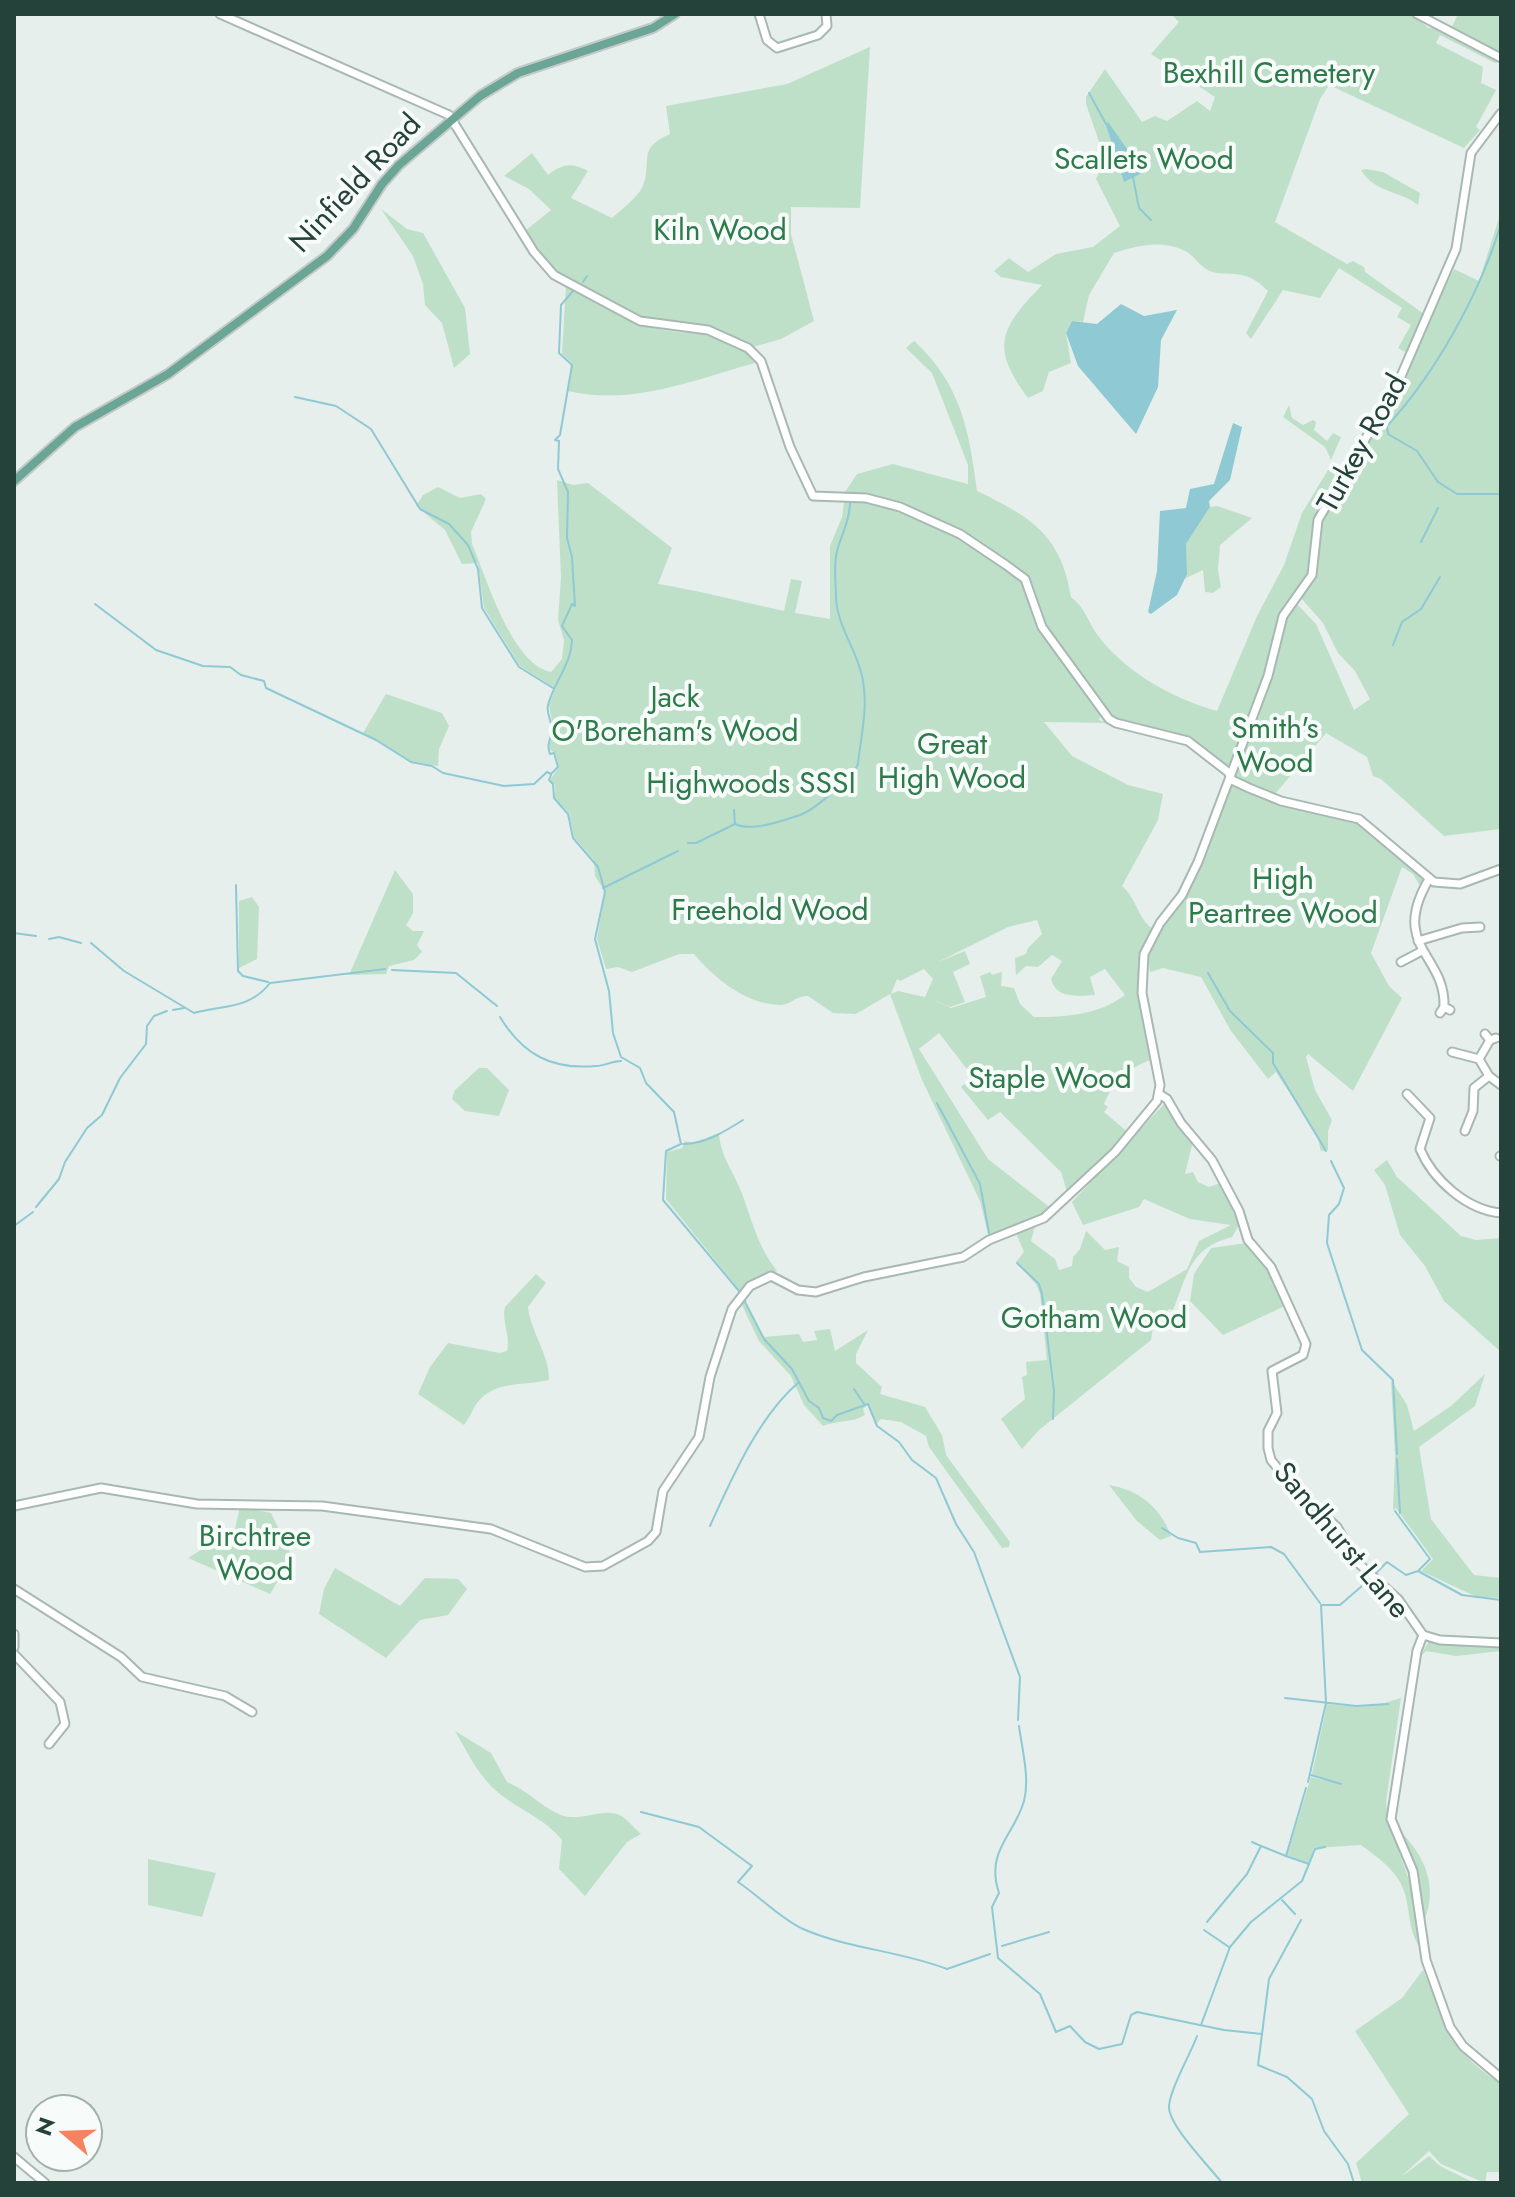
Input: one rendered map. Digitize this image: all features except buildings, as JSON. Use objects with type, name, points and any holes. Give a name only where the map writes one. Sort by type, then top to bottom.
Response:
[{"type":"main road","name":"Ninfield Road","points":[[14,481],[75,427],[168,374],[327,256],[353,229],[382,184],[450,118],[518,73],[653,28],[675,14]]},
{"type":"street","points":[[220,14],[442,111],[450,118],[534,252],[554,275],[640,321],[708,330],[754,353],[761,361],[790,447],[813,496],[878,500],[967,538],[1025,579],[1042,627],[1109,719],[1128,728],[1188,741],[1232,780],[1281,801],[1359,819],[1429,879],[1455,885],[1501,869]]},
{"type":"street","points":[[759,14],[770,46],[777,48],[822,32],[827,26],[826,14]]},
{"type":"street","points":[[1417,14],[1430,17],[1501,58]]},
{"type":"street","name":"Turkey Road","points":[[1159,1094],[1142,993],[1144,954],[1160,923],[1182,895],[1268,676],[1283,616],[1312,575],[1318,520],[1398,383],[1456,249],[1471,153],[1501,113]]},
{"type":"street","points":[[1429,879],[1415,908],[1418,941],[1441,986],[1445,1010]]},
{"type":"street","points":[[1418,941],[1462,928],[1480,927]]},
{"type":"street","points":[[1401,961],[1422,951]]},
{"type":"street","points":[[1479,1059],[1490,1038]]},
{"type":"street","points":[[1456,1055],[1479,1059],[1489,1076],[1501,1085]]},
{"type":"street","points":[[1470,1128],[1474,1088],[1489,1076]]},
{"type":"street","points":[[14,1506],[101,1488],[197,1504],[322,1506],[491,1529],[585,1567],[603,1566],[648,1541],[656,1532],[663,1491],[699,1437],[710,1377],[732,1309],[741,1295],[764,1276],[771,1276],[808,1293],[864,1277],[963,1257],[989,1240],[1044,1218],[1115,1152],[1144,1119],[1159,1094]]},
{"type":"street","name":"Sandhurst Lane","points":[[1159,1094],[1167,1099],[1181,1123],[1212,1160],[1239,1211],[1248,1240],[1271,1267],[1306,1344],[1303,1355],[1272,1371],[1277,1413],[1267,1438],[1271,1460],[1291,1485],[1337,1527],[1357,1562],[1398,1599],[1423,1635],[1440,1640],[1501,1643]]},
{"type":"street","points":[[1413,1096],[1430,1118],[1420,1149],[1427,1164],[1444,1175],[1471,1206],[1501,1213]]},
{"type":"street","points":[[14,1589],[121,1657],[142,1677],[225,1696],[252,1712]]},
{"type":"street","points":[[14,1634],[14,1647]]},
{"type":"street","points":[[1423,1635],[1412,1681],[1391,1819],[1413,1871],[1426,1960],[1450,2027],[1463,2046],[1501,2078]]},
{"type":"street","points":[[14,1654],[60,1702],[65,1724],[49,1744]]},
{"type":"street","points":[[14,2157],[45,2183]]},
{"type":"green space","points":[[1171,14],[1413,14],[1428,28],[1438,28],[1501,61],[1495,63],[1440,35],[1436,43],[1483,67],[1481,83],[1496,90],[1476,127],[1480,130],[1464,148],[1329,85],[1320,99],[1275,222],[1347,264],[1353,261],[1364,267],[1365,272],[1424,314],[1407,353],[1398,348],[1411,325],[1397,317],[1402,308],[1339,268],[1320,298],[1283,290],[1251,339],[1246,333],[1268,291],[1242,275],[1206,269],[1178,248],[1151,245],[1114,253],[1089,295],[1083,322],[1072,321],[1066,333],[1071,363],[1049,372],[1043,391],[1028,398],[1008,364],[1004,351],[1005,338],[1017,313],[1042,285],[1001,277],[994,271],[1009,258],[1028,272],[1056,254],[1093,247],[1120,226],[1096,179],[1105,159],[1086,104],[1086,97],[1105,69],[1142,122],[1155,116],[1167,121],[1197,101],[1210,111],[1215,97],[1151,54],[1179,22]]},
{"type":"green space","points":[[1458,14],[1501,14],[1501,56],[1450,31]]},
{"type":"green space","name":"Kiln Wood","points":[[870,47],[860,208],[791,207],[791,234],[814,321],[781,339],[753,347],[708,328],[651,322],[557,274],[525,231],[551,210],[529,189],[504,176],[532,153],[548,175],[567,166],[588,171],[571,198],[612,218],[641,190],[649,150],[659,139],[670,134],[666,106],[787,84]]},
{"type":"green space","points":[[1361,170],[1383,172],[1420,193],[1418,205],[1373,183]]},
{"type":"green space","points":[[381,209],[407,229],[423,233],[465,308],[470,354],[454,368],[442,323],[425,305],[423,284],[413,256]]},
{"type":"green space","name":"Smith's Wood","points":[[1501,212],[1501,829],[1444,836],[1381,779],[1373,776],[1367,757],[1326,733],[1276,793],[1247,785],[1236,777],[1235,769],[1283,626],[1295,602],[1316,624],[1354,710],[1370,699],[1355,671],[1338,653],[1323,623],[1301,598],[1315,576],[1321,521],[1355,468],[1454,269],[1479,281]]},
{"type":"green space","points":[[566,284],[639,323],[729,342],[743,350],[755,363],[639,393],[592,395],[568,391],[572,363],[562,354]]},
{"type":"green space","points":[[914,341],[943,374],[960,409],[977,491],[1028,520],[1051,543],[1060,558],[1071,597],[1120,660],[1150,682],[1200,706],[1217,711],[1257,616],[1284,565],[1302,513],[1331,465],[1345,471],[1317,520],[1309,574],[1280,612],[1268,665],[1231,764],[1224,767],[1189,738],[1134,727],[1112,717],[1044,626],[1027,578],[1009,563],[891,501],[845,492],[857,474],[893,464],[968,484],[968,465],[932,373],[906,348]]},
{"type":"green space","points":[[1289,405],[1292,418],[1303,425],[1313,420],[1316,422],[1314,430],[1327,441],[1333,433],[1341,437],[1331,460],[1325,447],[1283,417]]},
{"type":"green space","name":"Highwoods SSSI","points":[[557,480],[573,485],[588,483],[672,548],[658,584],[784,611],[791,579],[802,581],[795,613],[830,619],[830,546],[842,517],[844,503],[849,499],[898,509],[964,539],[1022,580],[1044,633],[1101,713],[1099,720],[1110,723],[1044,722],[1072,756],[1128,785],[1163,794],[1158,820],[1122,886],[1152,928],[1139,979],[1141,1010],[1151,1060],[1123,1076],[1104,1104],[1108,1107],[1104,1112],[1130,1134],[1068,1195],[1061,1172],[1000,1112],[988,1120],[961,1087],[973,1077],[939,1033],[919,1049],[988,1159],[1052,1209],[989,1238],[980,1201],[922,1080],[890,994],[856,1014],[833,1013],[808,996],[779,1005],[743,995],[711,972],[694,954],[679,954],[632,972],[618,967],[606,969],[597,939],[605,892],[595,876],[594,860],[574,837],[569,813],[555,798],[555,785],[550,780],[559,767],[555,753],[549,749],[553,728],[549,705],[555,688],[520,666],[484,608],[478,563],[462,564],[445,530],[416,506],[423,495],[438,487],[460,498],[481,494],[486,499],[471,532],[472,544],[512,637],[537,666],[551,672],[562,659],[564,640],[558,620],[561,577]],"holes":[[[1037,920],[1042,934],[1026,954],[1015,958],[1016,975],[1026,966],[1038,967],[1052,955],[1062,961],[1051,979],[1063,993],[1095,995],[1090,977],[1105,969],[1125,995],[1104,1007],[1082,1014],[1034,1017],[1020,1004],[1014,988],[1001,986],[1002,972],[992,975],[990,972],[980,976],[986,997],[951,1008],[930,998],[950,1007],[965,1002],[953,972],[970,964],[965,951],[938,962],[1008,927]],[[924,969],[933,979],[925,997],[898,991],[891,994],[897,979],[900,981]]]},
{"type":"green space","points":[[1217,506],[1252,518],[1220,545],[1218,570],[1221,587],[1213,593],[1205,592],[1203,570],[1184,579],[1186,544],[1210,507]]},
{"type":"green space","points":[[386,694],[442,713],[449,726],[439,749],[438,766],[411,761],[363,733]]},
{"type":"green space","name":"High Peartree Wood","points":[[1229,786],[1357,822],[1382,840],[1423,880],[1420,886],[1413,874],[1402,867],[1371,953],[1389,986],[1402,998],[1353,1091],[1308,1054],[1306,1057],[1315,1090],[1332,1120],[1328,1131],[1328,1150],[1321,1151],[1317,1135],[1276,1072],[1268,1079],[1231,1031],[1201,977],[1163,968],[1150,972],[1148,952],[1159,928],[1181,901]]},
{"type":"green space","points":[[395,870],[413,894],[413,913],[406,925],[413,931],[424,931],[417,945],[422,952],[414,960],[389,966],[386,974],[349,975]]},
{"type":"green space","points":[[252,897],[259,907],[257,959],[239,968],[239,901]]},
{"type":"green space","points":[[479,1068],[487,1068],[509,1090],[499,1116],[465,1111],[452,1099],[455,1090]]},
{"type":"green space","name":"Gotham Wood","points":[[1166,1102],[1193,1141],[1185,1174],[1193,1172],[1198,1182],[1209,1187],[1221,1183],[1239,1225],[1232,1237],[1207,1248],[1192,1264],[1173,1310],[1169,1309],[1163,1317],[1160,1315],[1154,1321],[1151,1340],[1039,1430],[1022,1449],[1001,1419],[1025,1399],[1022,1377],[1027,1375],[1026,1362],[1047,1360],[1040,1294],[1036,1284],[1016,1262],[1024,1252],[1016,1233],[1035,1226],[1031,1241],[1055,1259],[1059,1270],[1072,1266],[1073,1257],[1080,1249],[1086,1231],[1105,1250],[1119,1247],[1117,1261],[1129,1267],[1129,1278],[1136,1287],[1148,1292],[1187,1269],[1199,1241],[1231,1225],[1190,1219],[1144,1199],[1139,1207],[1083,1225],[1072,1202]]},
{"type":"green space","points":[[719,1133],[724,1156],[760,1242],[777,1271],[758,1277],[740,1291],[666,1199],[667,1152],[682,1148],[685,1141],[693,1143]]},
{"type":"green space","points":[[1387,1160],[1397,1177],[1461,1236],[1476,1240],[1501,1238],[1501,1352],[1444,1301],[1425,1266],[1400,1235],[1385,1185],[1374,1170]]},
{"type":"green space","points":[[1247,1243],[1266,1262],[1285,1306],[1223,1335],[1190,1301],[1194,1274],[1211,1248]]},
{"type":"green space","points":[[536,1274],[546,1283],[528,1307],[547,1362],[549,1380],[510,1385],[492,1391],[477,1403],[464,1425],[418,1394],[430,1367],[448,1343],[500,1353],[507,1351],[505,1307]]},
{"type":"green space","points":[[742,1298],[763,1337],[799,1334],[803,1342],[817,1340],[814,1331],[830,1329],[835,1351],[868,1330],[856,1354],[856,1363],[882,1387],[880,1394],[925,1407],[942,1435],[946,1455],[1010,1542],[1009,1547],[1002,1548],[929,1447],[926,1436],[901,1422],[881,1419],[876,1424],[868,1404],[863,1409],[865,1415],[860,1418],[823,1426],[804,1405],[791,1376],[759,1341],[740,1301]]},
{"type":"green space","points":[[1485,1374],[1475,1406],[1419,1447],[1431,1519],[1474,1575],[1501,1578],[1501,1598],[1477,1597],[1421,1571],[1433,1559],[1396,1508],[1393,1510],[1395,1456],[1391,1380],[1407,1405],[1414,1431],[1451,1406]]},
{"type":"green space","points":[[1109,1485],[1130,1491],[1147,1502],[1161,1516],[1171,1536],[1160,1540],[1137,1521]]},
{"type":"green space","name":"Birchtree Wood","points":[[240,1507],[271,1513],[292,1557],[270,1594],[188,1558],[235,1529]]},
{"type":"green space","points":[[335,1568],[400,1606],[425,1578],[458,1579],[467,1589],[448,1615],[420,1620],[386,1658],[319,1614],[324,1589]]},
{"type":"green space","points":[[1429,1641],[1501,1646],[1501,1651],[1456,1656],[1426,1651],[1419,1658]]},
{"type":"green space","points":[[1401,1698],[1386,1802],[1388,1821],[1411,1886],[1419,1946],[1397,1877],[1361,1845],[1314,1848],[1309,1863],[1287,1855],[1311,1777],[1337,1783],[1312,1774],[1327,1704],[1366,1706]]},
{"type":"green space","points":[[455,1731],[491,1753],[507,1782],[554,1812],[569,1817],[616,1814],[641,1834],[627,1842],[585,1896],[559,1869],[562,1840],[548,1826],[493,1788],[474,1765]]},
{"type":"green space","points":[[1399,1830],[1422,1860],[1426,1871],[1430,1894],[1425,1919],[1422,1919],[1419,1884]]},
{"type":"green space","points":[[148,1859],[216,1873],[202,1917],[148,1905]]},
{"type":"green space","points":[[1423,1970],[1444,2021],[1459,2047],[1501,2084],[1501,2172],[1487,2172],[1485,2183],[1441,2164],[1429,2151],[1401,2177],[1429,2156],[1440,2166],[1475,2183],[1362,2183],[1356,2163],[1409,2114],[1355,2031],[1402,1998]]},
{"type":"water","points":[[1108,122],[1142,170],[1124,182],[1106,125]]},
{"type":"water","points":[[1121,304],[1144,316],[1177,310],[1161,340],[1158,387],[1136,434],[1078,366],[1066,333],[1072,321],[1097,324]]},
{"type":"water","points":[[1233,423],[1242,427],[1230,480],[1209,501],[1210,507],[1186,544],[1187,574],[1177,595],[1151,614],[1148,612],[1157,571],[1160,511],[1186,508],[1190,489],[1214,484]]},
{"type":"waterway","points":[[1089,93],[1106,124]]},
{"type":"waterway","points":[[1133,177],[1139,208],[1151,220]]},
{"type":"waterway","points":[[1501,224],[1481,277],[1454,331],[1423,382],[1387,426],[1388,434],[1417,451],[1438,482],[1457,494],[1501,494]]},
{"type":"waterway","points":[[583,282],[587,276]]},
{"type":"waterway","points":[[95,604],[156,650],[203,666],[230,667],[241,675],[264,681],[266,688],[376,740],[411,762],[432,766],[443,773],[504,786],[534,784],[547,772],[551,774],[558,767],[554,753],[550,754],[549,750],[552,730],[548,705],[569,657],[572,640],[562,626],[572,604],[575,606],[572,557],[567,538],[568,492],[558,469],[559,441],[555,440],[560,435],[572,365],[559,353],[561,305],[573,291]]},
{"type":"waterway","points":[[295,397],[336,406],[371,429],[420,509],[449,524],[468,545],[478,569],[482,608],[519,667],[553,688]]},
{"type":"waterway","points":[[688,843],[696,843],[735,824],[758,826],[800,815],[833,792],[850,776],[858,763],[864,722],[864,691],[861,671],[838,610],[835,572],[836,556],[850,503]]},
{"type":"waterway","points":[[1421,542],[1438,508]]},
{"type":"waterway","points":[[1393,645],[1402,622],[1421,609],[1440,577]]},
{"type":"waterway","points":[[551,775],[549,780],[553,784],[554,798],[568,814],[573,838],[598,867],[605,892],[595,939],[609,991],[613,1033],[621,1057],[640,1068],[646,1083],[674,1112],[681,1144],[666,1151],[663,1200],[739,1291]]},
{"type":"waterway","points":[[734,810],[735,824]]},
{"type":"waterway","points":[[603,888],[678,851]]},
{"type":"waterway","points":[[236,885],[238,971],[243,976],[268,982]]},
{"type":"waterway","points":[[14,933],[36,936]]},
{"type":"waterway","points":[[49,939],[59,937],[81,943]]},
{"type":"waterway","points":[[91,943],[124,971],[194,1013],[245,1002],[270,983],[385,969]]},
{"type":"waterway","points":[[392,970],[456,973],[497,1006]]},
{"type":"waterway","points":[[1208,973],[1230,1011],[1273,1053],[1273,1063],[1326,1151]]},
{"type":"waterway","points":[[173,1010],[184,1008]]},
{"type":"waterway","points":[[36,1207],[59,1179],[65,1162],[87,1128],[102,1115],[120,1078],[146,1044],[147,1026],[154,1016],[167,1011]]},
{"type":"waterway","points":[[500,1017],[529,1050],[552,1062],[580,1067],[621,1061]]},
{"type":"waterway","points":[[937,1103],[980,1184],[989,1233]]},
{"type":"waterway","points":[[683,1144],[707,1140],[743,1120]]},
{"type":"waterway","points":[[1331,1161],[1344,1188],[1339,1204],[1329,1215],[1327,1243],[1362,1350],[1393,1380],[1397,1454]]},
{"type":"waterway","points":[[14,1226],[33,1212]]},
{"type":"waterway","points":[[1017,1263],[1039,1284],[1042,1294],[1054,1391],[1053,1419]]},
{"type":"waterway","points":[[744,1300],[764,1339],[792,1369],[809,1401],[819,1408],[823,1418],[831,1421],[837,1415],[868,1404],[877,1426],[899,1442],[912,1460],[936,1478],[956,1524],[974,1552],[1020,1677],[1018,1720]]},
{"type":"waterway","points":[[710,1526],[759,1430],[784,1396],[799,1382]]},
{"type":"waterway","points":[[854,1389],[864,1404]]},
{"type":"waterway","points":[[1397,1459],[1400,1513]]},
{"type":"waterway","points":[[1395,1511],[1430,1559],[1419,1570]]},
{"type":"waterway","points":[[1162,1528],[1178,1538],[1196,1543],[1200,1552],[1271,1547],[1284,1554],[1320,1603]]},
{"type":"waterway","points":[[1375,1574],[1387,1562],[1406,1575],[1418,1571],[1462,1595],[1501,1600]]},
{"type":"waterway","points":[[1308,1782],[1326,1703],[1321,1605],[1340,1605],[1370,1579]]},
{"type":"waterway","points":[[1285,1698],[1356,1706],[1388,1704]]},
{"type":"waterway","points":[[1019,1726],[1026,1792],[1019,1813],[1002,1844],[996,1866],[999,1893],[992,1907],[998,1958],[1040,1994],[1056,2032],[1070,2026],[1085,2042],[1099,2049],[1122,2044],[1131,2015],[1137,2012],[1224,2030],[1262,2034],[1258,2065],[1287,2077],[1312,2099],[1324,2131],[1348,2164],[1354,2183]]},
{"type":"waterway","points":[[1311,1775],[1341,1784]]},
{"type":"waterway","points":[[1306,1788],[1286,1856],[1309,1864]]},
{"type":"waterway","points":[[641,1812],[699,1827],[752,1866],[738,1882],[803,1929],[947,1969],[990,1954]]},
{"type":"waterway","points":[[1252,1842],[1261,1846]]},
{"type":"waterway","points":[[1207,1922],[1247,1874],[1261,1846],[1286,1856]]},
{"type":"waterway","points":[[1201,2025],[1230,1947],[1251,1922],[1302,1881],[1315,1849],[1325,1847]]},
{"type":"waterway","points":[[1282,1900],[1295,1914]]},
{"type":"waterway","points":[[1262,2034],[1269,1979],[1301,1920]]},
{"type":"waterway","points":[[1204,1930],[1229,1947]]},
{"type":"waterway","points":[[1002,1946],[1049,1932]]},
{"type":"waterway","points":[[1197,2036],[1176,2082],[1169,2107],[1182,2135],[1222,2183]]},
{"type":"park label","name":"Bexhill Cemetery","points":[[1269,73]]},
{"type":"park label","name":"Scallets Wood","points":[[1144,159]]},
{"type":"park label","name":"Jack O'Boreham's Wood","points":[[675,714]]},
{"type":"park label","name":"Great High Wood","points":[[952,761]]},
{"type":"park label","name":"Freehold Wood","points":[[770,910]]},
{"type":"park label","name":"Staple Wood","points":[[1050,1078]]}]
